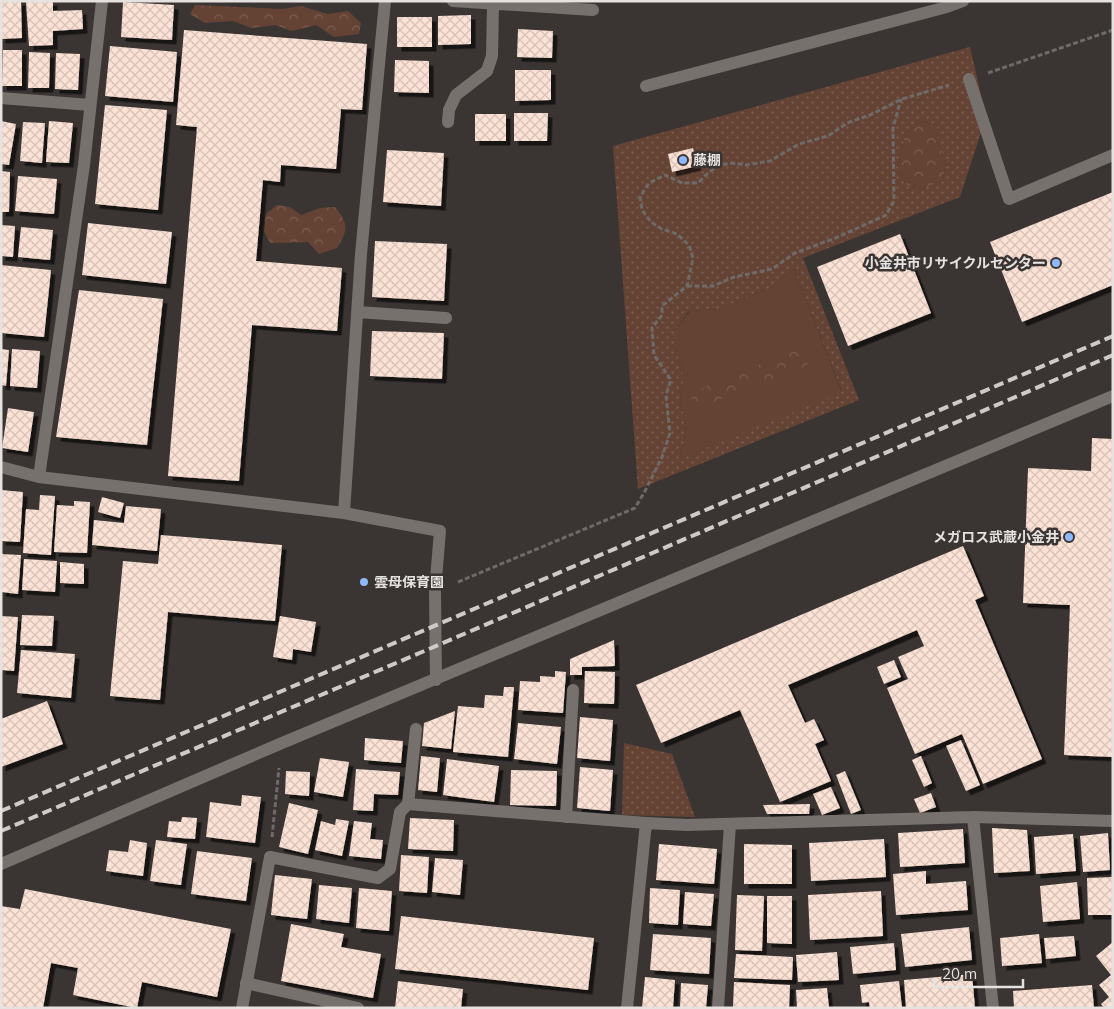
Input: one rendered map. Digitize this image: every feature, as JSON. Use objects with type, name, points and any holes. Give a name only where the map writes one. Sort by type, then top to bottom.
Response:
[{"type":"street","points":[[38,477],[84,165],[102,1]]},
{"type":"street","points":[[344,513],[361,254],[385,1]]},
{"type":"street","points":[[453,1],[593,10]]},
{"type":"street","points":[[646,86],[963,1]]},
{"type":"street","points":[[448,122],[449,110],[456,96],[487,71],[492,56],[493,5]]},
{"type":"street","points":[[969,78],[1009,199],[1113,155]]},
{"type":"street","points":[[1,98],[90,105]]},
{"type":"street","points":[[357,312],[446,318]]},
{"type":"street","points":[[1,864],[282,743],[1113,396]]},
{"type":"street","points":[[1,468],[38,477],[344,513],[440,531],[435,591],[436,680]]},
{"type":"street","points":[[566,817],[573,690]]},
{"type":"street","points":[[242,1008],[270,857],[378,878],[390,869],[400,812],[408,804],[416,730]]},
{"type":"street","points":[[408,804],[687,825],[973,816],[1113,821]]},
{"type":"street","points":[[973,816],[993,1008]]},
{"type":"street","points":[[627,1008],[646,823]]},
{"type":"street","points":[[718,1008],[730,824]]},
{"type":"street","points":[[246,983],[358,1008]]},
{"type":"path","points":[[435,591],[635,508],[640,501],[662,457],[670,433],[666,395],[670,380],[654,355],[652,328],[662,315],[662,306],[686,286],[693,258],[689,245],[677,234],[662,229],[651,222],[642,210],[640,197],[649,183],[666,176],[682,184],[698,183],[719,166],[732,163],[746,165],[770,161],[799,144],[828,136],[847,123],[902,99],[1113,30]]},
{"type":"path","points":[[686,286],[713,286],[734,277],[772,269],[795,253],[838,237],[886,215],[894,201],[893,128],[902,99]]},
{"type":"path","points":[[270,857],[282,743]]},
{"type":"green space","points":[[195,5],[282,9],[301,6],[328,14],[348,11],[361,23],[359,34],[334,37],[316,25],[292,31],[275,25],[251,28],[233,21],[205,23],[190,14]]},
{"type":"green space","points":[[970,47],[986,117],[960,197],[803,258],[859,400],[638,489],[613,146]],"holes":[[[922,121],[937,126],[938,143],[946,160],[943,181],[921,189],[907,186],[898,168],[905,133]],[[794,269],[842,392],[679,459],[684,443],[686,425],[680,400],[684,377],[675,347],[675,330],[689,311],[718,309],[739,301],[772,287]]]},
{"type":"green space","points":[[922,121],[937,126],[938,143],[946,160],[943,181],[921,189],[907,186],[898,168],[905,133]]},
{"type":"green space","points":[[277,205],[290,207],[301,215],[320,208],[335,207],[345,223],[345,232],[337,248],[319,254],[308,242],[270,243],[264,231],[266,214]]},
{"type":"green space","points":[[794,269],[842,393],[679,459],[684,443],[686,425],[680,400],[684,377],[675,347],[675,330],[690,311],[718,309],[739,301],[772,287]]},
{"type":"green space","points":[[813,346],[814,356],[798,372],[784,374],[779,379],[768,380],[761,385],[751,382],[737,394],[726,393],[718,401],[710,405],[690,402],[693,394],[711,384],[727,380],[739,372],[756,367],[766,360],[786,357],[797,347]]},
{"type":"green space","points":[[624,743],[672,754],[695,817],[622,815]]},
{"type":"building","points":[[1,1],[21,1],[22,38],[1,39]]},
{"type":"building","points":[[53,1],[53,11],[82,10],[83,29],[53,31],[53,45],[29,46],[26,2]]},
{"type":"building","points":[[123,2],[174,5],[172,40],[121,37]]},
{"type":"building","points":[[471,15],[471,44],[438,45],[438,16]]},
{"type":"building","points":[[397,17],[432,17],[432,47],[397,47]]},
{"type":"building","points":[[518,29],[553,31],[552,58],[517,57]]},
{"type":"building","points":[[184,30],[367,44],[362,110],[341,109],[336,169],[281,165],[280,182],[263,180],[256,261],[342,268],[337,331],[252,325],[239,481],[168,476],[197,127],[176,125]]},
{"type":"building","points":[[110,46],[177,52],[173,102],[105,96]]},
{"type":"building","points":[[3,50],[22,50],[22,86],[2,86]]},
{"type":"building","points":[[29,52],[50,53],[49,88],[28,88]]},
{"type":"building","points":[[56,53],[80,54],[78,90],[55,89]]},
{"type":"building","points":[[395,60],[429,61],[429,93],[394,92]]},
{"type":"building","points":[[515,70],[551,70],[551,100],[515,101]]},
{"type":"building","points":[[105,105],[167,110],[158,210],[95,204]]},
{"type":"building","points":[[514,113],[548,113],[547,141],[514,141]]},
{"type":"building","points":[[475,114],[506,114],[506,141],[475,141]]},
{"type":"building","points":[[1,121],[16,124],[9,165],[1,164]]},
{"type":"building","points":[[49,121],[73,123],[69,163],[46,162]]},
{"type":"building","points":[[23,122],[45,123],[42,163],[20,161]]},
{"type":"building","name":"藤棚","points":[[693,148],[697,166],[672,172],[668,154]]},
{"type":"building","points":[[387,150],[444,153],[441,206],[383,202]]},
{"type":"building","points":[[1,171],[10,172],[9,212],[1,212]]},
{"type":"building","points":[[18,176],[57,179],[54,214],[15,211]]},
{"type":"building","name":"小金井市リサイクルセンター","points":[[1113,192],[1113,285],[1022,322],[990,242]]},
{"type":"building","points":[[88,223],[172,232],[166,284],[82,275]]},
{"type":"building","points":[[1,225],[15,226],[13,257],[1,256]]},
{"type":"building","points":[[21,227],[53,230],[50,260],[18,257]]},
{"type":"building","points":[[900,234],[931,313],[848,346],[817,267]]},
{"type":"building","points":[[375,241],[447,244],[444,301],[372,297]]},
{"type":"building","points":[[1,265],[51,270],[44,337],[1,333]]},
{"type":"building","points":[[79,290],[163,299],[147,445],[56,437]]},
{"type":"building","points":[[372,331],[444,333],[442,379],[370,376]]},
{"type":"building","points":[[1,349],[9,350],[6,386],[1,385]]},
{"type":"building","points":[[12,349],[40,351],[37,388],[10,386]]},
{"type":"building","points":[[8,408],[34,412],[28,452],[2,448]]},
{"type":"building","name":"メガロス武蔵小金井","points":[[1092,438],[1113,439],[1113,757],[1064,755],[1070,605],[1023,603],[1028,468],[1091,471]]},
{"type":"building","points":[[1,490],[23,492],[20,542],[1,541]]},
{"type":"building","points":[[40,495],[55,496],[51,555],[23,553],[26,509],[39,510]]},
{"type":"building","points":[[102,497],[124,503],[120,518],[98,512]]},
{"type":"building","points":[[74,501],[90,502],[87,553],[54,552],[57,505],[74,506]]},
{"type":"building","points":[[126,506],[161,509],[157,551],[92,545],[94,520],[124,523]]},
{"type":"building","points":[[161,535],[282,545],[275,621],[168,612],[160,700],[110,696],[123,561],[158,564]]},
{"type":"building","points":[[963,546],[984,596],[975,600],[1042,759],[983,784],[962,734],[915,754],[887,688],[908,679],[898,657],[924,646],[917,630],[788,685],[805,723],[814,719],[824,740],[815,744],[831,781],[780,802],[740,710],[661,743],[636,685]]},
{"type":"building","points":[[1,554],[21,555],[18,594],[1,592]]},
{"type":"building","points":[[24,559],[57,561],[55,592],[22,590]]},
{"type":"building","points":[[60,562],[84,564],[84,584],[60,583]]},
{"type":"building","points":[[22,615],[54,616],[52,646],[20,645]]},
{"type":"building","points":[[1,616],[18,617],[14,671],[1,670]]},
{"type":"building","points":[[280,616],[316,622],[311,652],[293,649],[292,660],[273,657]]},
{"type":"building","points":[[614,640],[615,666],[582,667],[582,675],[570,675],[570,659]]},
{"type":"building","points":[[21,650],[75,654],[71,698],[17,693]]},
{"type":"building","points":[[894,660],[901,677],[884,684],[877,667]]},
{"type":"building","points":[[555,671],[566,672],[563,713],[518,710],[520,681],[540,682],[540,676],[555,677]]},
{"type":"building","points":[[585,671],[615,672],[614,704],[584,703]]},
{"type":"building","points":[[504,687],[514,687],[508,757],[453,752],[458,706],[484,708],[485,695],[503,696]]},
{"type":"building","points":[[47,701],[63,744],[1,767],[1,719]]},
{"type":"building","points":[[455,711],[451,749],[422,746],[424,723]]},
{"type":"building","points":[[580,717],[613,720],[610,761],[577,758]]},
{"type":"building","points":[[518,723],[561,727],[557,764],[514,759]]},
{"type":"building","points":[[365,738],[403,741],[401,763],[364,760]]},
{"type":"building","points":[[961,740],[980,785],[966,791],[946,746]]},
{"type":"building","points":[[421,756],[440,758],[437,792],[418,790]]},
{"type":"building","points":[[921,756],[932,783],[924,787],[912,760]]},
{"type":"building","points":[[320,758],[349,762],[343,797],[314,792]]},
{"type":"building","points":[[447,759],[499,766],[494,802],[443,795]]},
{"type":"building","points":[[580,767],[613,770],[610,811],[577,808]]},
{"type":"building","points":[[356,769],[400,772],[398,795],[374,794],[373,811],[353,810]]},
{"type":"building","points":[[511,770],[557,771],[556,806],[510,805]]},
{"type":"building","points":[[286,771],[310,772],[309,796],[285,794]]},
{"type":"building","points":[[845,771],[861,810],[851,814],[836,775]]},
{"type":"building","points":[[831,787],[840,808],[822,815],[813,794]]},
{"type":"building","points":[[931,793],[936,807],[920,813],[914,799]]},
{"type":"building","points":[[242,795],[261,797],[255,843],[206,837],[210,802],[241,806]]},
{"type":"building","points":[[289,803],[318,810],[308,854],[279,847]]},
{"type":"building","points":[[810,804],[809,814],[767,814],[763,805]]},
{"type":"building","points":[[182,817],[197,818],[195,839],[167,837],[169,821],[181,822]]},
{"type":"building","points":[[410,818],[454,820],[453,851],[408,849]]},
{"type":"building","points":[[336,819],[349,821],[342,856],[315,850],[321,821],[335,825]]},
{"type":"building","points":[[354,821],[372,823],[370,839],[383,840],[381,859],[349,856]]},
{"type":"building","points":[[992,828],[1027,830],[1030,871],[994,873]]},
{"type":"building","points":[[963,829],[965,863],[900,867],[898,833]]},
{"type":"building","points":[[1108,833],[1110,870],[1083,872],[1080,836]]},
{"type":"building","points":[[1073,834],[1076,871],[1036,874],[1034,837]]},
{"type":"building","points":[[884,839],[886,877],[811,881],[809,843]]},
{"type":"building","points":[[130,840],[147,843],[143,876],[106,871],[109,850],[128,852]]},
{"type":"building","points":[[156,840],[187,844],[181,885],[150,881]]},
{"type":"building","points":[[659,844],[717,849],[714,884],[656,880]]},
{"type":"building","points":[[744,844],[792,845],[792,884],[744,884]]},
{"type":"building","points":[[197,851],[252,858],[246,901],[191,894]]},
{"type":"building","points":[[401,855],[429,857],[427,893],[399,891]]},
{"type":"building","points":[[435,858],[463,860],[460,895],[432,892]]},
{"type":"building","points":[[926,871],[926,884],[966,881],[968,910],[896,915],[893,874]]},
{"type":"building","points":[[275,875],[312,879],[307,919],[271,915]]},
{"type":"building","points":[[1113,877],[1113,915],[1088,915],[1087,878]]},
{"type":"building","points":[[1077,882],[1080,919],[1043,922],[1040,886]]},
{"type":"building","points":[[319,885],[352,888],[349,923],[316,919]]},
{"type":"building","points":[[359,888],[392,891],[389,931],[356,928]]},
{"type":"building","points":[[650,888],[680,890],[678,925],[649,923]]},
{"type":"building","points":[[25,889],[231,929],[217,997],[142,982],[137,1008],[73,995],[78,968],[51,963],[43,1008],[1,1008],[1,906],[20,909]]},
{"type":"building","points":[[881,891],[883,936],[810,940],[808,895]]},
{"type":"building","points":[[685,892],[714,894],[711,926],[683,924]]},
{"type":"building","points":[[737,895],[764,896],[762,951],[735,950]]},
{"type":"building","points":[[767,896],[792,896],[792,944],[767,943]]},
{"type":"building","points":[[401,916],[594,938],[588,990],[395,969]]},
{"type":"building","points":[[291,924],[344,934],[341,947],[381,954],[373,998],[281,981]]},
{"type":"building","points":[[969,927],[972,960],[905,967],[901,934]]},
{"type":"building","points":[[653,934],[711,938],[709,974],[650,970]]},
{"type":"building","points":[[1039,934],[1042,963],[1002,966],[1000,938]]},
{"type":"building","points":[[1074,936],[1076,956],[1046,959],[1044,938]]},
{"type":"building","points":[[1113,942],[1113,1008],[1104,1008],[1101,1004],[1109,997],[1099,985],[1111,975],[1096,956]]},
{"type":"building","points":[[894,943],[896,970],[853,974],[850,947]]},
{"type":"building","points":[[837,952],[839,980],[798,982],[796,955]]},
{"type":"building","points":[[736,954],[793,957],[792,980],[734,978]]},
{"type":"building","points":[[972,974],[975,1008],[906,1008],[904,980]]},
{"type":"building","points":[[645,977],[675,980],[673,1008],[642,1008]]},
{"type":"building","points":[[398,981],[463,989],[461,1008],[395,1008]]},
{"type":"building","points":[[899,981],[902,1008],[870,1008],[869,1002],[862,1003],[860,985]]},
{"type":"building","points":[[734,982],[790,985],[789,1008],[733,1007]]},
{"type":"building","points":[[681,983],[708,985],[706,1008],[680,1008]]},
{"type":"building","points":[[1092,985],[1094,1008],[1014,1008],[1013,991]]},
{"type":"building","points":[[827,988],[829,1008],[797,1008],[796,990]]},
{"type":"railway","points":[[1,811],[1113,336]]},
{"type":"railway","points":[[1,831],[1113,355]]},
{"type":"place","name":"藤棚","points":[[683,160]]},
{"type":"place","name":"小金井市リサイクルセンター","points":[[1056,263]]},
{"type":"place","name":"メガロス武蔵小金井","points":[[1069,537]]},
{"type":"place","name":"雲母保育園","points":[[364,582]]}]
